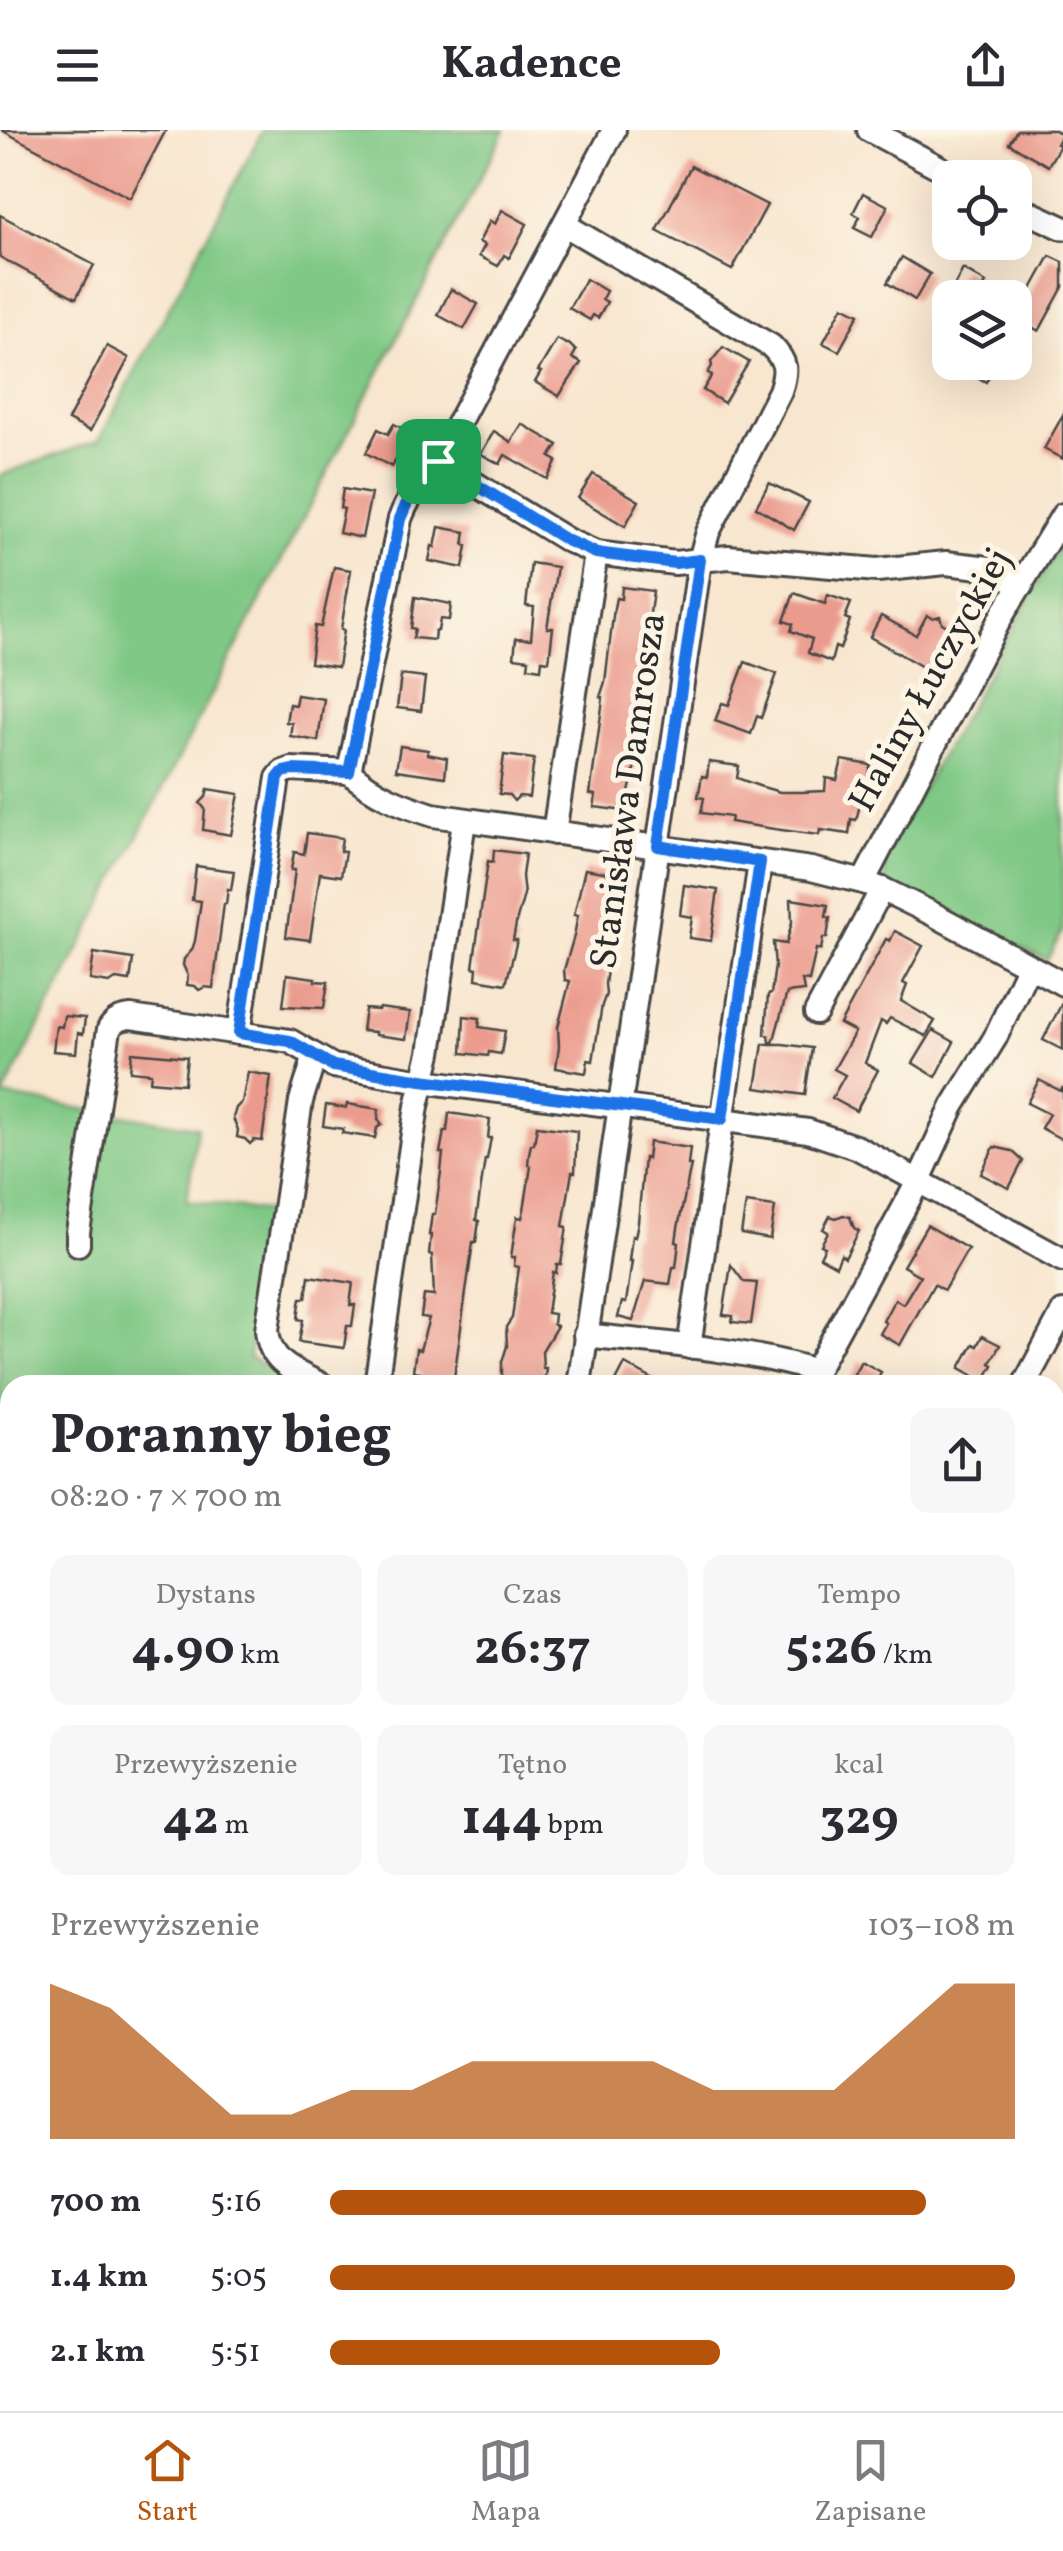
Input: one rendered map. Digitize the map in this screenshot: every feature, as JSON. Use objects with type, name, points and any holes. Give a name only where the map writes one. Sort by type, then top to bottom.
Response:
[{"type":"street","points":[[349,772],[400,519],[413,489],[438,461],[614,130]]},
{"type":"street","points":[[869,130],[932,164]]},
{"type":"street","points":[[1032,212],[1061,222]]},
{"type":"street","name":"Stanisława Damrosza","points":[[564,225],[771,346],[781,356],[785,370],[780,391],[708,532],[700,560],[580,1375]]},
{"type":"street","points":[[438,461],[566,540],[596,553],[675,563],[728,557],[877,570],[946,563],[989,568],[1022,585]]},
{"type":"street","name":"Haliny Łuczyckiej","points":[[816,1013],[872,886],[1001,618],[1063,515]]},
{"type":"street","points":[[554,833],[596,553]]},
{"type":"street","points":[[239,1033],[278,778],[292,770],[349,772],[385,798],[433,815],[810,870],[872,886],[1063,984]]},
{"type":"street","points":[[378,1375],[464,821]]},
{"type":"street","points":[[689,1347],[760,862]]},
{"type":"street","points":[[814,1375],[918,1180],[952,1106],[995,1038],[1028,966]]},
{"type":"street","points":[[78,1244],[106,1039],[113,1022],[131,1017],[290,1041],[333,1066],[808,1131],[858,1148],[1063,1260]]},
{"type":"street","points":[[303,1375],[284,1365],[270,1348],[267,1330],[298,1120],[315,1056]]},
{"type":"street","points":[[1029,1375],[1063,1312]]},
{"type":"street","points":[[585,1335],[793,1364],[808,1375]]},
{"type":"green space","points":[[263,130],[505,130],[3,1096],[197,1127],[187,1201],[272,1212],[249,1357],[282,1375],[0,1375],[0,475],[99,440]]},
{"type":"green space","points":[[1063,539],[1063,930],[1047,960],[885,883],[884,857]]},
{"type":"building","points":[[1,130],[166,130],[130,198]]},
{"type":"building","points":[[1017,130],[1054,130],[1062,135],[1048,166],[1009,143]]},
{"type":"building","points":[[691,166],[767,205],[732,270],[657,231]]},
{"type":"building","points":[[863,193],[888,206],[872,237],[854,228],[860,217],[853,213]]},
{"type":"building","points":[[502,210],[527,224],[509,258],[504,255],[498,266],[479,256],[485,245],[479,242],[490,221],[495,224]]},
{"type":"building","points":[[0,215],[94,265],[76,298],[0,257]]},
{"type":"building","points":[[1050,256],[1063,262],[1063,287],[1039,331],[1032,327],[1032,289]]},
{"type":"building","points":[[902,257],[930,274],[915,300],[887,283]]},
{"type":"building","points":[[963,269],[981,280],[957,280]]},
{"type":"building","points":[[586,279],[606,291],[602,299],[607,302],[598,318],[593,315],[590,320],[569,308]]},
{"type":"building","points":[[451,289],[478,304],[464,329],[438,315]]},
{"type":"building","points":[[843,306],[859,314],[839,351],[823,343]]},
{"type":"building","points":[[557,339],[576,351],[572,358],[581,363],[559,396],[535,382]]},
{"type":"building","points":[[107,346],[129,358],[90,431],[68,420]]},
{"type":"building","points":[[723,347],[749,362],[724,403],[703,390],[712,375],[708,373],[711,362]]},
{"type":"building","points":[[1063,415],[1063,459],[1044,449]]},
{"type":"building","points":[[394,424],[410,432],[392,467],[366,453],[378,429],[388,434]]},
{"type":"building","points":[[522,424],[558,445],[550,457],[557,461],[547,479],[505,455],[500,464],[481,454],[494,431],[511,442]]},
{"type":"building","points":[[593,474],[639,501],[625,526],[578,498]]},
{"type":"building","points":[[769,483],[809,502],[794,530],[756,507]]},
{"type":"building","points":[[343,489],[371,494],[362,538],[339,533]]},
{"type":"building","points":[[439,527],[466,532],[463,568],[429,561]]},
{"type":"building","points":[[531,563],[557,567],[547,628],[553,628],[549,661],[542,660],[541,669],[528,667],[529,659],[514,657],[516,638],[531,639],[534,607],[526,606]]},
{"type":"building","points":[[334,567],[351,570],[338,667],[310,663],[315,626],[321,627]]},
{"type":"building","points":[[622,587],[653,591],[652,637],[649,636],[645,657],[646,680],[634,745],[635,765],[625,811],[594,807],[596,795],[590,794],[602,707],[600,697],[616,598],[621,599]]},
{"type":"building","points":[[976,590],[990,597],[983,611],[970,604]]},
{"type":"building","points":[[794,593],[825,604],[828,595],[851,603],[845,618],[850,620],[831,662],[808,653],[812,639],[791,631],[793,624],[784,621]]},
{"type":"building","points":[[415,597],[451,604],[449,620],[440,619],[434,640],[413,638]]},
{"type":"building","points":[[927,615],[940,616],[942,623],[952,629],[928,670],[870,637],[881,616],[916,635]]},
{"type":"building","points":[[745,662],[777,674],[751,734],[715,721],[722,703],[729,705]]},
{"type":"building","points":[[401,675],[425,678],[421,711],[397,708]]},
{"type":"building","points":[[297,695],[324,699],[318,741],[290,736],[292,723],[286,722],[289,704],[295,705]]},
{"type":"building","points":[[400,746],[428,750],[427,754],[447,758],[445,777],[396,770]]},
{"type":"building","points":[[504,755],[534,759],[529,797],[519,796],[514,801],[509,795],[499,794]]},
{"type":"building","points":[[842,760],[871,765],[849,834],[774,829],[701,813],[704,798],[698,797],[709,762],[739,766],[737,778],[759,786],[780,792],[802,792],[825,791],[826,778],[837,780]]},
{"type":"building","points":[[208,789],[239,794],[231,835],[203,830],[205,809],[200,803]]},
{"type":"building","points":[[307,833],[342,838],[340,851],[345,852],[341,876],[320,873],[310,940],[286,937],[294,852],[304,854]]},
{"type":"building","points":[[494,850],[525,854],[524,895],[506,984],[476,979],[477,968],[473,967],[488,861],[493,862]]},
{"type":"building","points":[[196,866],[234,871],[224,904],[213,988],[199,990],[187,985],[183,965],[195,941],[201,901],[192,900]]},
{"type":"building","points":[[585,869],[616,874],[614,887],[619,887],[606,994],[593,1061],[588,1060],[586,1073],[556,1068],[558,1027],[570,981],[565,980],[564,970]]},
{"type":"building","points":[[684,885],[718,890],[711,941],[689,938],[692,917],[680,915]]},
{"type":"building","points":[[791,899],[828,905],[826,917],[830,918],[827,938],[823,938],[821,950],[816,949],[809,981],[802,980],[804,991],[787,993],[773,1043],[765,1034],[775,966],[773,942],[786,944],[792,922]]},
{"type":"building","points":[[895,931],[923,946],[903,983],[907,985],[901,1001],[935,1021],[926,1036],[890,1018],[886,1024],[881,1021],[865,1063],[878,1070],[856,1111],[832,1098],[845,1075],[834,1069],[855,1032],[840,1024],[886,939],[890,941]]},
{"type":"building","points":[[94,953],[133,959],[130,981],[90,980]]},
{"type":"building","points":[[287,974],[328,982],[324,1008],[283,1006]]},
{"type":"building","points":[[1063,1001],[1063,1050],[1043,1040]]},
{"type":"building","points":[[365,1009],[410,1012],[406,1039],[362,1031]]},
{"type":"building","points":[[64,1016],[85,1018],[83,1034],[78,1033],[76,1053],[53,1051],[56,1026],[62,1027]]},
{"type":"building","points":[[464,1016],[480,1018],[479,1027],[505,1031],[501,1054],[462,1053]]},
{"type":"building","points":[[933,1030],[954,1042],[936,1077],[913,1063]]},
{"type":"building","points":[[763,1044],[812,1048],[805,1095],[756,1088]]},
{"type":"building","points":[[132,1052],[187,1057],[184,1084],[150,1081],[151,1073],[130,1071]]},
{"type":"building","points":[[248,1072],[271,1076],[262,1141],[250,1144],[237,1137],[233,1118],[242,1102]]},
{"type":"building","points":[[1039,1080],[1061,1091],[1063,1087],[1063,1140],[1041,1128],[1049,1114],[1027,1103]]},
{"type":"building","points":[[347,1104],[379,1109],[382,1124],[375,1138],[323,1126],[326,1105],[346,1108]]},
{"type":"building","points":[[449,1113],[490,1119],[491,1138],[454,1375],[420,1375],[413,1371],[416,1349],[420,1350],[429,1318],[421,1317],[424,1295],[434,1296],[429,1235],[435,1214],[440,1153]]},
{"type":"building","points":[[537,1126],[577,1131],[561,1264],[553,1272],[547,1313],[554,1314],[553,1324],[557,1326],[542,1351],[545,1375],[502,1375],[506,1327],[512,1318],[519,1267],[514,1266],[515,1257],[511,1257],[517,1217],[522,1218],[524,1210],[531,1166],[529,1154]]},
{"type":"building","points":[[649,1142],[690,1148],[691,1165],[670,1284],[645,1281],[633,1321],[618,1317],[622,1302],[626,1303],[632,1236],[635,1237],[638,1222]]},
{"type":"building","points":[[994,1147],[1012,1151],[1023,1161],[1009,1188],[981,1174]]},
{"type":"building","points":[[746,1203],[775,1207],[770,1239],[741,1234]]},
{"type":"building","points":[[830,1216],[850,1217],[859,1231],[845,1258],[841,1255],[836,1266],[820,1257],[828,1232],[823,1229]]},
{"type":"building","points":[[927,1225],[968,1249],[944,1290],[934,1284],[900,1345],[880,1334],[895,1299],[903,1304],[920,1276],[903,1266]]},
{"type":"building","points":[[731,1265],[744,1282],[757,1283],[751,1324],[732,1322],[733,1316],[723,1315]]},
{"type":"building","points":[[309,1276],[353,1283],[350,1305],[355,1305],[344,1348],[299,1342],[303,1320],[298,1319],[299,1310],[301,1298],[306,1298]]},
{"type":"building","points":[[982,1336],[1000,1345],[987,1375],[973,1375],[960,1368],[973,1344],[977,1346]]},
{"type":"building","points":[[861,1361],[881,1372],[879,1375],[853,1375]]},
{"type":"building","points":[[625,1364],[645,1375],[619,1375]]},
{"type":"route","points":[[438,461],[566,540],[596,553],[675,563],[700,560],[658,846],[760,862],[722,1119],[333,1066],[290,1041],[239,1033],[278,778],[292,770],[349,772],[400,519],[413,489],[438,461]]}]
